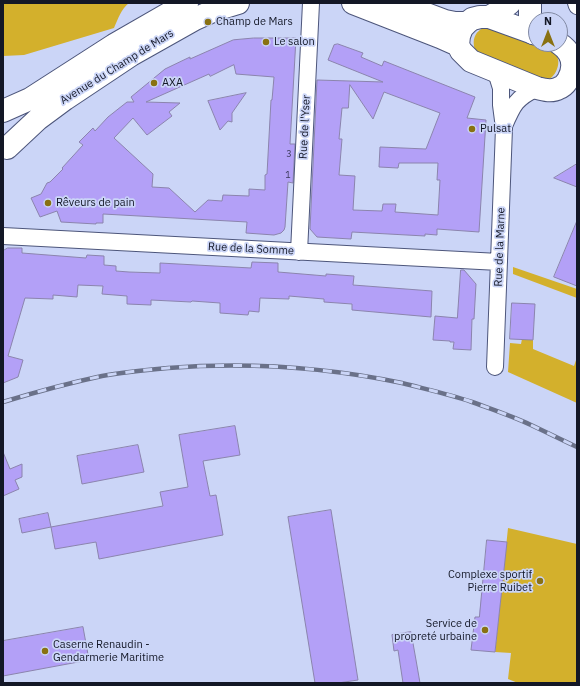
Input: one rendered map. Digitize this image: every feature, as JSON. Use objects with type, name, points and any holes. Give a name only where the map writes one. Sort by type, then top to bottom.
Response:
[{"type":"main road","name":"Avenue du Champ de Mars","points":[[3,111],[30,99],[114,45],[187,3]]},
{"type":"main road","name":"Avenue du Champ de Mars","points":[[4,145],[65,99],[132,55],[194,19],[215,10],[238,3]]},
{"type":"main road","points":[[353,3],[458,45],[472,61],[496,72],[545,90],[568,91],[566,83],[575,65],[568,51]]},
{"type":"main road","points":[[397,3],[445,21],[467,23]]},
{"type":"main road","points":[[489,17],[510,3]]},
{"type":"main road","points":[[458,45],[462,28],[472,19],[480,17],[489,17],[528,31]]},
{"type":"street","name":"Rue de l'Yser","points":[[299,252],[311,3]]},
{"type":"street","name":"Rue de la Marne","points":[[495,366],[504,128],[501,105],[501,88],[496,72]]},
{"type":"street","name":"Rue de la Marne","points":[[504,128],[516,102],[521,97],[537,88]]},
{"type":"street","name":"Rue de la Somme","points":[[3,236],[499,262]]},
{"type":"shaded area","points":[[3,3],[129,3],[122,11],[114,28],[24,55],[3,56]]},
{"type":"shaded area","points":[[489,26],[528,41],[528,52],[554,52],[558,59],[556,72],[546,80],[476,53],[474,44],[475,36],[484,28]]},
{"type":"shaded area","points":[[513,267],[577,289],[577,298],[513,274]]},
{"type":"shaded area","points":[[522,339],[533,340],[533,349],[574,366],[577,357],[577,403],[508,372],[510,343],[521,344]]},
{"type":"shaded area","name":"Complexe sportif Pierre Ruibet","points":[[508,528],[577,544],[577,683],[518,683],[508,679],[511,653],[495,652]]},
{"type":"building","points":[[254,38],[296,38],[290,144],[295,144],[293,183],[288,182],[285,227],[281,233],[274,235],[246,233],[247,222],[103,214],[103,223],[61,222],[57,211],[40,217],[31,198],[41,194],[47,183],[50,182],[63,169],[62,168],[83,145],[79,142],[93,128],[95,131],[108,117],[127,102],[134,102],[131,97],[165,69],[190,57],[190,59],[233,40]],"holes":[[[234,65],[236,74],[274,77],[265,190],[249,189],[249,196],[223,195],[222,201],[208,200],[195,212],[169,188],[152,187],[153,174],[114,138],[133,118],[147,135],[172,116],[169,112],[180,103],[146,102],[209,74],[210,76]]]},
{"type":"building","points":[[338,44],[363,53],[361,57],[382,66],[384,61],[475,97],[467,118],[486,120],[479,232],[437,229],[437,235],[425,234],[425,236],[352,232],[351,239],[317,237],[310,229],[317,80],[383,82],[328,60],[334,45]],"holes":[[[350,85],[373,119],[384,92],[440,113],[426,149],[380,147],[379,167],[398,168],[399,163],[438,163],[437,180],[440,180],[438,215],[395,212],[396,204],[383,204],[382,211],[353,210],[355,176],[339,175],[342,139],[339,139],[342,108],[348,108]]]},
{"type":"building","points":[[246,93],[232,113],[232,122],[228,121],[220,130],[208,101]]},
{"type":"building","points":[[577,164],[577,187],[554,178]]},
{"type":"building","points":[[577,221],[577,286],[554,277]]},
{"type":"building","points":[[8,248],[22,248],[22,253],[86,258],[87,255],[104,256],[104,265],[116,266],[116,271],[129,272],[160,273],[160,263],[251,268],[252,262],[278,263],[278,272],[326,276],[326,274],[354,276],[353,285],[432,291],[431,317],[352,310],[352,304],[324,302],[324,299],[289,296],[289,299],[260,298],[259,312],[249,311],[248,315],[220,313],[220,303],[151,300],[151,305],[127,304],[127,296],[102,294],[103,286],[78,285],[77,297],[53,295],[53,299],[25,298],[8,356],[23,360],[18,377],[3,383],[3,251]]},
{"type":"building","points":[[461,270],[464,270],[476,284],[474,319],[472,319],[471,350],[453,349],[454,342],[433,340],[435,316],[457,318]]},
{"type":"building","points":[[512,303],[535,304],[533,340],[510,339]]},
{"type":"building","points":[[235,426],[240,455],[203,461],[210,496],[216,495],[223,535],[99,559],[96,542],[55,549],[51,527],[163,506],[160,492],[188,487],[179,435]]},
{"type":"building","points":[[138,445],[144,472],[82,484],[77,456]]},
{"type":"building","points":[[3,452],[10,469],[22,464],[22,477],[15,480],[19,489],[3,496]]},
{"type":"building","points":[[331,510],[358,680],[338,683],[315,683],[288,517]]},
{"type":"building","points":[[48,513],[51,527],[22,533],[19,519]]},
{"type":"building","points":[[487,540],[507,542],[495,652],[471,650],[475,617],[479,617]]},
{"type":"building","name":"Caserne Renaudin - Gendarmerie Maritime","points":[[83,627],[89,660],[3,676],[3,641]]},
{"type":"building","points":[[411,632],[420,683],[403,683],[398,650],[394,651],[392,635]]},
{"type":"railway","points":[[3,402],[77,382],[127,372],[197,366],[285,367],[344,373],[402,383],[446,394],[472,402],[531,425],[577,447]]},
{"type":"place","name":"Champ de Mars","points":[[208,22]]},
{"type":"place","name":"Le salon","points":[[266,42]]},
{"type":"place","name":"AXA","points":[[154,83]]},
{"type":"place","name":"Pulsat","points":[[472,129]]},
{"type":"place","name":"Rêveurs de pain","points":[[48,203]]},
{"type":"place","name":"Complexe sportif Pierre Ruibet","points":[[540,581]]},
{"type":"place","name":"Service de propreté urbaine","points":[[485,630]]},
{"type":"place","name":"Caserne Renaudin - Gendarmerie Maritime","points":[[45,651]]}]
